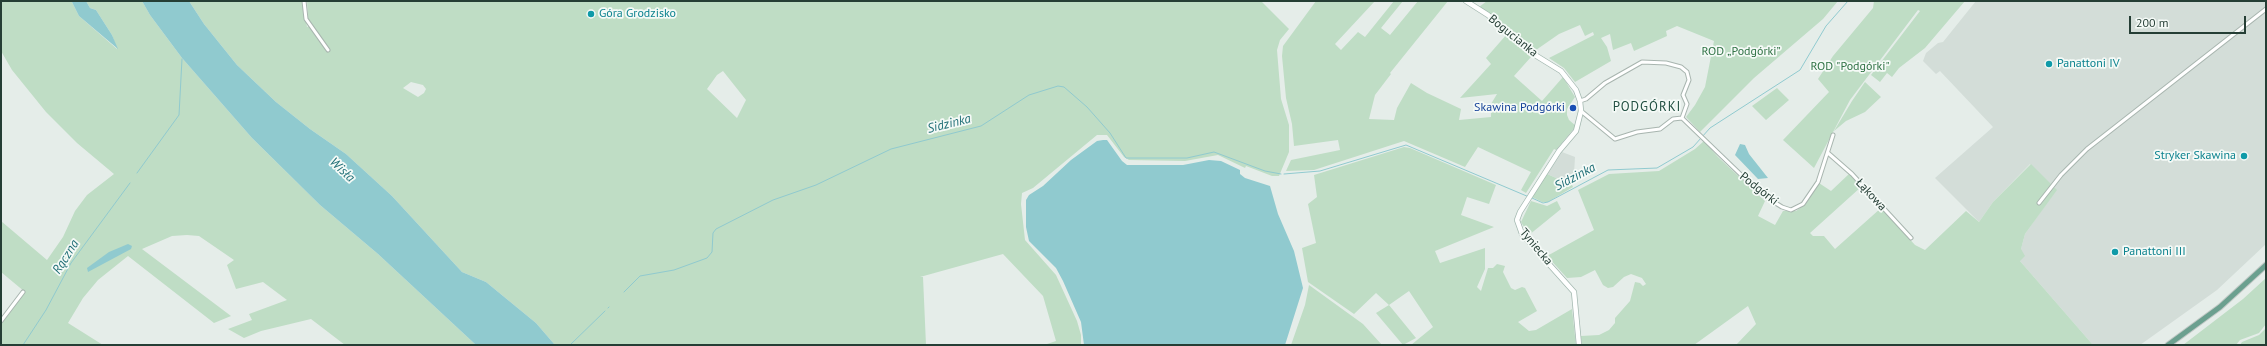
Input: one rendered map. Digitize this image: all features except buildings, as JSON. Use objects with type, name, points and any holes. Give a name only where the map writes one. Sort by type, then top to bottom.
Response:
[{"type":"main road","points":[[2168,345],[2220,307],[2266,265]]},
{"type":"street","points":[[304,1],[306,19],[328,50]]},
{"type":"street","name":"Bogucianka","points":[[1466,1],[1488,15],[1528,50],[1562,71],[1576,90]]},
{"type":"street","points":[[2038,203],[2061,175],[2087,149],[2266,9]]},
{"type":"street","points":[[1580,101],[1586,99],[1605,83],[1624,74],[1635,65],[1642,62],[1666,63],[1681,67],[1687,72],[1689,80],[1683,95],[1687,104],[1682,118],[1673,119],[1660,129],[1637,132],[1615,139],[1581,111]]},
{"type":"street","name":"Tyniecka","points":[[1576,90],[1580,101],[1581,111],[1576,131],[1559,151],[1518,216],[1518,227],[1574,292],[1579,345]]},
{"type":"street","name":"Podgórki","points":[[1682,118],[1761,194],[1782,207],[1791,210],[1800,206],[1809,197],[1818,182],[1833,135]]},
{"type":"street","name":"Łąkowa","points":[[1828,154],[1852,174],[1911,238]]},
{"type":"street","points":[[1,321],[23,292]]},
{"type":"shaded area","points":[[1976,1],[2266,1],[2266,244],[2217,290],[2140,345],[2093,345],[2020,261],[2021,249],[2025,234],[2056,190],[2030,164],[1993,202],[1979,222],[1935,178],[1993,127],[1940,71],[1936,74],[1923,61],[1926,53],[1938,43],[1943,42]]},
{"type":"shaded area","points":[[1562,152],[1575,157],[1574,174],[1577,178],[1572,185],[1547,174]]},
{"type":"green space","points":[[1,1],[72,2],[79,16],[117,49],[112,35],[96,10],[90,8],[86,1],[142,1],[150,15],[182,58],[252,138],[320,205],[378,254],[476,345],[345,345],[311,319],[261,331],[244,338],[228,329],[252,320],[249,314],[287,300],[263,282],[236,289],[227,265],[234,260],[199,236],[187,235],[172,236],[142,249],[231,316],[214,323],[128,256],[98,280],[83,298],[68,323],[103,345],[1,345],[1,323],[25,292],[1,272],[1,221],[47,260],[63,237],[75,211],[87,195],[114,174],[77,143],[46,112],[12,70],[1,51]]},
{"type":"green space","points":[[189,1],[303,1],[307,27],[311,25],[308,19],[307,1],[1261,1],[1289,29],[1280,40],[1277,50],[1281,99],[1289,125],[1289,152],[1279,176],[1272,176],[1246,166],[1245,168],[1218,155],[1185,161],[1129,160],[1124,157],[1107,135],[1097,135],[1033,188],[1022,193],[1021,204],[1025,240],[1056,275],[1077,321],[1081,335],[1081,345],[1044,345],[1056,341],[1043,296],[1003,254],[920,277],[923,277],[926,345],[555,345],[536,323],[486,282],[462,272],[392,196],[346,154],[310,129],[276,102],[237,65],[204,24]],"holes":[[[723,71],[746,100],[737,118],[707,89],[717,75]],[[411,82],[423,85],[426,89],[424,93],[418,97],[403,88]]]},
{"type":"green space","points":[[1316,1],[1375,1],[1335,44],[1341,50],[1358,32],[1365,37],[1394,1],[1403,1],[1381,28],[1390,35],[1418,1],[1448,1],[1390,73],[1391,74],[1375,95],[1369,119],[1394,120],[1397,108],[1411,83],[1427,93],[1461,109],[1459,120],[1491,117],[1491,104],[1497,94],[1460,98],[1491,64],[1486,58],[1507,34],[1531,57],[1514,76],[1542,101],[1563,77],[1575,97],[1567,109],[1567,115],[1569,120],[1576,126],[1556,150],[1554,149],[1526,193],[1521,190],[1531,172],[1478,147],[1465,167],[1404,141],[1314,170],[1286,171],[1291,160],[1340,150],[1338,140],[1294,146],[1292,124],[1286,98],[1282,56],[1283,46]]},
{"type":"green space","name":"ROD „Podgórki”","points":[[1487,1],[1838,1],[1823,19],[1754,78],[1700,132],[1686,117],[1705,87],[1714,41],[1677,26],[1666,31],[1667,36],[1634,51],[1631,43],[1613,50],[1610,34],[1601,38],[1607,47],[1611,61],[1575,82],[1564,68],[1549,58],[1594,35],[1593,32],[1585,36],[1580,25],[1559,34],[1536,50],[1524,43],[1479,7]]},
{"type":"green space","name":"ROD \"Podgórki\"","points":[[1874,1],[1965,1],[1925,48],[1899,68],[1892,77],[1887,73],[1880,82],[1871,75],[1920,11],[1918,10],[1850,100],[1814,168],[1783,140],[1829,92],[1818,79],[1833,56],[1873,8]]},
{"type":"green space","points":[[1865,82],[1881,97],[1865,112],[1846,121],[1834,131],[1852,101]]},
{"type":"green space","points":[[1777,88],[1789,100],[1766,120],[1752,106]]},
{"type":"green space","points":[[1704,141],[1718,157],[1765,201],[1758,216],[1775,225],[1783,211],[1796,211],[1800,208],[1819,183],[1831,191],[1850,173],[1861,187],[1810,233],[1813,236],[1824,236],[1835,249],[1881,208],[1915,245],[1925,250],[1966,211],[1979,222],[1993,202],[2031,164],[2057,190],[2025,234],[2021,249],[2025,256],[2020,261],[2093,345],[1736,345],[1756,324],[1748,306],[1694,345],[1582,345],[1581,336],[1599,335],[1609,330],[1615,323],[1615,318],[1630,301],[1635,282],[1640,283],[1643,286],[1646,284],[1642,278],[1631,274],[1624,277],[1613,287],[1608,288],[1603,285],[1595,270],[1581,277],[1567,278],[1547,256],[1594,230],[1578,190],[1609,174],[1659,171],[1695,149]]},
{"type":"green space","points":[[1404,147],[1410,148],[1496,185],[1489,204],[1467,197],[1461,215],[1494,227],[1435,251],[1440,263],[1485,248],[1485,269],[1477,287],[1481,291],[1488,268],[1493,268],[1497,264],[1505,266],[1503,272],[1511,288],[1515,290],[1522,287],[1525,288],[1537,311],[1518,322],[1529,331],[1536,330],[1572,309],[1576,345],[1411,345],[1433,327],[1409,291],[1389,305],[1376,293],[1354,314],[1308,282],[1302,248],[1316,243],[1308,204],[1317,197],[1314,175]]},
{"type":"green space","points":[[1547,174],[1572,185],[1573,187],[1548,202],[1542,202],[1532,197]]},
{"type":"green space","points":[[1531,201],[1547,206],[1557,201],[1561,209],[1529,235],[1521,222]]},
{"type":"green space","points":[[2266,278],[2266,324],[2259,333],[2240,340],[2236,345],[2183,345],[2243,299]]},
{"type":"green space","points":[[1309,285],[1363,324],[1382,345],[1291,345],[1305,305]]},
{"type":"green space","points":[[1389,305],[1416,338],[1403,345],[1376,313]]},
{"type":"green space","points":[[2266,328],[2266,345],[2240,345],[2242,342],[2259,335]]},
{"type":"water","points":[[68,1],[86,1],[90,8],[96,10],[112,35],[118,49],[79,16],[72,2]]},
{"type":"water","name":"Wisła","points":[[142,1],[189,1],[204,24],[237,65],[276,102],[310,129],[346,154],[392,196],[462,272],[486,282],[536,323],[555,345],[476,345],[378,254],[320,205],[252,138],[182,58],[150,15]]},
{"type":"water","points":[[1107,140],[1122,161],[1127,165],[1183,165],[1209,160],[1221,161],[1240,170],[1240,174],[1245,178],[1270,186],[1278,214],[1294,251],[1303,288],[1285,345],[1084,345],[1081,322],[1063,281],[1056,268],[1029,241],[1026,227],[1026,200],[1029,195],[1043,186],[1071,160],[1097,141]]},
{"type":"water","points":[[1740,144],[1745,145],[1749,154],[1768,178],[1758,179],[1735,155]]},
{"type":"water","points":[[128,244],[132,246],[131,249],[88,272],[87,268],[109,252]]},
{"type":"waterway","name":"Sidzinka","points":[[1532,198],[1543,203],[1548,202],[1608,170],[1657,168],[1693,147],[1710,128],[1800,70],[1826,26],[1848,1]]},
{"type":"waterway","name":"Rączna","points":[[137,173],[179,115],[182,59]]},
{"type":"waterway","name":"Sidzinka","points":[[624,292],[640,276],[674,270],[707,258],[712,252],[713,233],[716,229],[773,200],[816,185],[891,149],[981,126],[1029,95],[1058,86],[1064,87],[1087,107],[1110,133],[1126,158],[1187,158],[1214,152],[1265,171],[1281,174]]},
{"type":"waterway","name":"Sidzinka","points":[[1284,174],[1320,171],[1406,145],[1529,197]]},
{"type":"waterway","name":"Rączna","points":[[23,345],[46,310],[71,263],[130,183]]},
{"type":"waterway","name":"Sidzinka","points":[[570,345],[605,311]]},
{"type":"place","name":"Góra Grodzisko","points":[[591,14]]},
{"type":"place","name":"Panattoni IV","points":[[2049,64]]},
{"type":"place","name":"Skawina Podgórki","points":[[1573,108]]},
{"type":"place","name":"Stryker Skawina","points":[[2244,156]]},
{"type":"place","name":"Panattoni III","points":[[2115,252]]},
{"type":"district","name":"PODGÓRKI","points":[[1647,107]]}]
